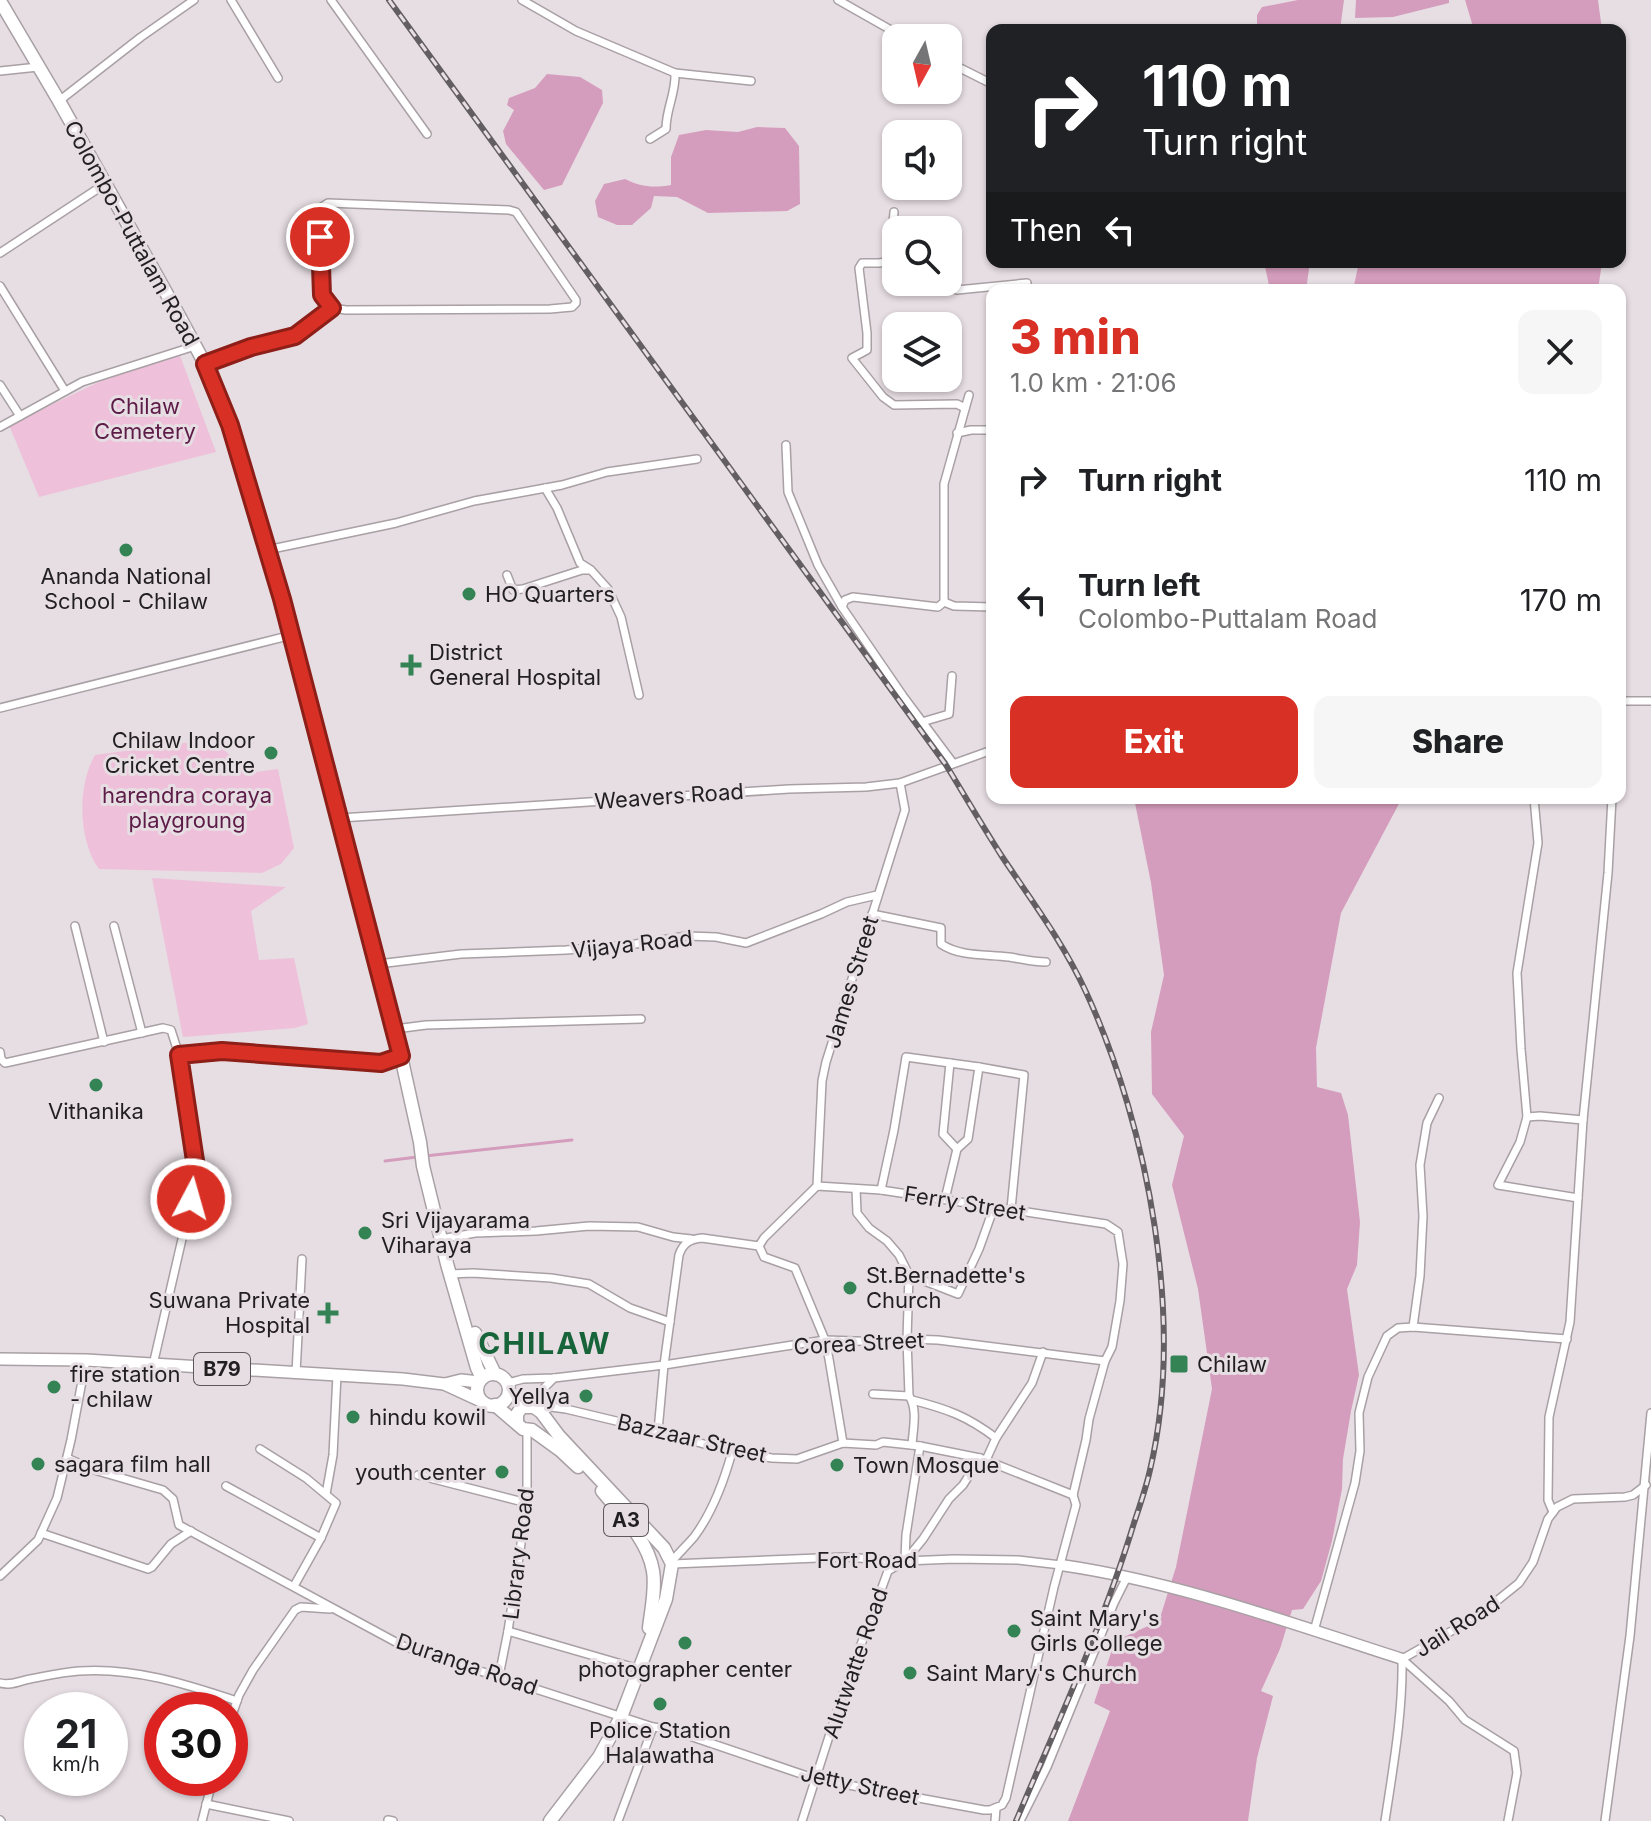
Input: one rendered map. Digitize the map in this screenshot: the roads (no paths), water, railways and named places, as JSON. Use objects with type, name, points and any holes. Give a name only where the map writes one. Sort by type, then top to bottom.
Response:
[{"type":"highway","name":"Colombo-Puttalam Road","points":[[0,1],[205,364],[230,425],[292,635],[395,1029],[423,1166],[450,1274],[477,1368],[486,1378]]},
{"type":"highway","points":[[503,1376],[508,1383],[508,1397],[500,1404],[489,1404],[477,1391],[486,1378],[503,1376]]},
{"type":"highway","name":"A3","points":[[489,1404],[561,1451],[593,1481],[638,1535],[653,1568]]},
{"type":"highway","points":[[526,1406],[538,1409],[540,1424],[525,1428],[516,1419],[519,1410],[526,1406]]},
{"type":"highway","name":"A3","points":[[538,1409],[559,1436],[664,1548],[672,1565],[666,1599],[621,1717],[599,1757],[550,1821]]},
{"type":"highway","name":"A3","points":[[648,1643],[654,1560],[666,1556],[672,1565]]},
{"type":"main road","name":"B79","points":[[0,1359],[86,1360],[444,1384],[486,1378]]},
{"type":"main road","name":"B79","points":[[444,1384],[489,1404]]},
{"type":"street","points":[[59,101],[194,0]]},
{"type":"street","points":[[231,0],[278,78]]},
{"type":"street","points":[[331,0],[427,134]]},
{"type":"street","points":[[522,0],[576,31],[675,73],[751,81]]},
{"type":"street","points":[[838,0],[882,25]]},
{"type":"street","points":[[0,71],[38,67]]},
{"type":"street","points":[[962,69],[986,81]]},
{"type":"street","points":[[650,139],[666,129],[666,112],[676,87],[675,73]]},
{"type":"street","points":[[0,253],[105,184]]},
{"type":"street","points":[[205,364],[251,347],[295,336],[332,308],[550,309],[572,307],[576,300],[516,212],[328,203],[319,209],[322,295],[332,308]]},
{"type":"street","points":[[894,212],[894,216]]},
{"type":"street","points":[[882,263],[862,263],[859,268],[867,350],[852,358],[883,397],[894,405],[957,404],[965,408]]},
{"type":"street","points":[[1017,284],[1027,283]]},
{"type":"street","points":[[0,286],[65,391]]},
{"type":"street","points":[[962,290],[986,287]]},
{"type":"street","points":[[0,427],[82,382],[195,346]]},
{"type":"street","points":[[0,385],[20,416]]},
{"type":"street","points":[[944,602],[944,484],[969,395]]},
{"type":"street","points":[[957,433],[986,430]]},
{"type":"street","points":[[786,445],[788,492],[818,565],[842,607],[953,763]]},
{"type":"street","points":[[267,550],[396,523],[474,501],[545,488],[607,472],[697,459]]},
{"type":"street","points":[[545,488],[557,508],[580,563],[608,589],[621,617],[639,695]]},
{"type":"street","points":[[507,575],[513,590],[591,570]]},
{"type":"street","points":[[842,607],[845,600],[853,597],[938,607],[944,602]]},
{"type":"street","points":[[944,602],[954,606],[986,607]]},
{"type":"street","points":[[0,708],[292,635]]},
{"type":"street","points":[[922,722],[949,714],[952,676]]},
{"type":"street","points":[[1626,701],[1651,701]]},
{"type":"street","name":"Weavers Road","points":[[340,818],[789,789],[866,787],[900,783],[986,752]]},
{"type":"street","name":"James Street","points":[[817,1186],[822,1081],[905,810],[900,783]]},
{"type":"street","points":[[1535,804],[1538,843],[1517,973],[1527,1117],[1520,1142],[1498,1185],[1578,1198]]},
{"type":"street","points":[[1612,804],[1567,1339],[1549,1417],[1548,1500],[1553,1512],[1573,1499],[1625,1497],[1646,1485]]},
{"type":"street","name":"Vijaya Road","points":[[378,964],[461,954],[629,945],[687,936],[716,937],[746,943],[847,902],[877,895]]},
{"type":"street","points":[[872,914],[941,928],[941,944],[955,951],[1046,962]]},
{"type":"street","points":[[75,926],[104,1042]]},
{"type":"street","points":[[114,926],[142,1033]]},
{"type":"street","points":[[395,1029],[426,1025],[641,1019]]},
{"type":"street","points":[[0,1052],[5,1063],[163,1028],[171,1030],[179,1055],[197,1174],[153,1365]]},
{"type":"street","points":[[179,1055],[222,1051],[381,1063],[401,1056]]},
{"type":"street","points":[[881,1190],[906,1057],[979,1067],[1024,1075],[1011,1209]]},
{"type":"street","points":[[950,1063],[943,1134],[957,1149]]},
{"type":"street","points":[[945,1199],[957,1149],[968,1139],[979,1067]]},
{"type":"street","points":[[1413,1327],[1423,1216],[1420,1165],[1427,1123],[1439,1098]]},
{"type":"street","points":[[1527,1117],[1583,1120]]},
{"type":"street","points":[[759,1246],[817,1186]]},
{"type":"street","name":"Ferry Street","points":[[817,1186],[881,1190],[1011,1209],[1106,1224],[1118,1232],[1123,1278],[1112,1347],[1105,1361],[1089,1419],[1073,1495],[1076,1505],[1061,1565]]},
{"type":"street","points":[[856,1189],[857,1213],[899,1255],[909,1275],[907,1339],[916,1446],[905,1561]]},
{"type":"street","points":[[909,1275],[958,1294],[994,1207]]},
{"type":"street","points":[[441,1239],[475,1233],[589,1226],[638,1227],[673,1237],[759,1246]]},
{"type":"street","points":[[658,1431],[679,1255],[693,1239]]},
{"type":"street","points":[[759,1246],[764,1257],[795,1268],[825,1340],[843,1443]]},
{"type":"street","points":[[296,1373],[302,1259]]},
{"type":"street","points":[[450,1274],[551,1278],[589,1284],[630,1308],[670,1322]]},
{"type":"street","points":[[1314,1631],[1355,1483],[1360,1451],[1359,1413],[1368,1377],[1387,1336],[1398,1328],[1413,1327],[1567,1339]]},
{"type":"street","name":"Corea Street","points":[[508,1383],[664,1365],[825,1340],[938,1340],[1105,1361]]},
{"type":"street","name":"Alutwatte Road","points":[[802,1821],[841,1699],[888,1571],[905,1561],[949,1499],[983,1459],[1032,1383],[1043,1352]]},
{"type":"street","points":[[0,1576],[38,1540],[57,1498],[86,1360]]},
{"type":"street","points":[[326,1494],[333,1455],[337,1375]]},
{"type":"street","points":[[538,1409],[538,1394],[554,1378]]},
{"type":"street","points":[[873,1394],[910,1398],[943,1408],[974,1421],[996,1438]]},
{"type":"street","name":"Bazzaar Street","points":[[538,1409],[559,1407],[732,1452],[772,1458],[797,1459],[843,1443],[876,1445],[883,1442],[916,1446],[983,1459],[1073,1495]]},
{"type":"street","points":[[1605,1821],[1630,1636],[1651,1413]]},
{"type":"street","name":"Library Road","points":[[499,1676],[527,1503],[525,1428]]},
{"type":"street","points":[[260,1449],[306,1478],[336,1503],[321,1538],[294,1586]]},
{"type":"street","points":[[672,1565],[703,1523],[721,1486],[732,1452]]},
{"type":"street","points":[[67,1458],[94,1470],[163,1490],[173,1499],[179,1525],[191,1531]]},
{"type":"street","points":[[418,1475],[527,1503]]},
{"type":"street","points":[[226,1486],[321,1538]]},
{"type":"street","name":"Jail Road","points":[[1402,1659],[1478,1616],[1519,1583],[1533,1562],[1553,1512]]},
{"type":"street","points":[[41,1533],[148,1569],[171,1544],[191,1531]]},
{"type":"street","name":"Duranga Road","points":[[191,1531],[403,1646],[621,1717]]},
{"type":"street","name":"Fort Road","points":[[672,1565],[843,1557],[905,1561],[1018,1560],[1061,1565]]},
{"type":"street","points":[[995,1821],[996,1808],[1006,1798],[1061,1565],[1162,1585],[1402,1659],[1449,1701],[1465,1720],[1514,1751],[1517,1773],[1508,1821]]},
{"type":"street","points":[[1020,1821],[1047,1767],[1127,1577]]},
{"type":"street","points":[[242,1692],[253,1670],[295,1610],[301,1607],[336,1609]]},
{"type":"street","points":[[508,1631],[639,1669]]},
{"type":"street","points":[[1385,1821],[1402,1688],[1402,1659]]},
{"type":"street","points":[[0,1683],[9,1685],[80,1671],[127,1673],[186,1684],[210,1692]]},
{"type":"street","name":"Jetty Street","points":[[621,1717],[669,1729],[816,1779],[984,1810],[996,1808]]},
{"type":"street","points":[[618,1821],[653,1727]]},
{"type":"street","points":[[202,1821],[208,1796]]},
{"type":"street","points":[[206,1804],[289,1821]]},
{"type":"waterway","points":[[425,1156],[572,1140]]},
{"type":"waterway","points":[[385,1161],[417,1157]]},
{"type":"railway","points":[[389,0],[946,765],[1068,957],[1086,992],[1128,1104],[1155,1227],[1162,1290],[1164,1352],[1160,1413],[1148,1477],[1122,1561],[1079,1673],[1016,1821]]},
{"type":"place","name":"Ananda National School - Chilaw","points":[[126,550]]},
{"type":"place","name":"HO Quarters","points":[[469,594]]},
{"type":"place","name":"District General Hospital","points":[[411,665]]},
{"type":"place","name":"Chilaw Indoor Cricket Centre","points":[[271,753]]},
{"type":"place","name":"Vithanika","points":[[96,1085]]},
{"type":"place","name":"Sri Vijayarama Viharaya","points":[[365,1233]]},
{"type":"place","name":"St.Bernadette's Church","points":[[850,1288]]},
{"type":"place","name":"Suwana Private Hospital","points":[[328,1313]]},
{"type":"place","name":"Chilaw","points":[[1179,1364]]},
{"type":"place","name":"fire station - chilaw","points":[[54,1387]]},
{"type":"place","name":"Yellya","points":[[586,1396]]},
{"type":"place","name":"hindu kowil","points":[[353,1417]]},
{"type":"place","name":"sagara film hall","points":[[38,1464]]},
{"type":"place","name":"Town Mosque","points":[[837,1465]]},
{"type":"place","name":"youth center","points":[[502,1472]]},
{"type":"place","name":"Saint Mary's Girls College","points":[[1014,1631]]},
{"type":"place","name":"photographer center","points":[[685,1643]]},
{"type":"place","name":"Saint Mary's Church","points":[[910,1673]]},
{"type":"place","name":"Police Station Halawatha","points":[[660,1704]]},
{"type":"district","name":"CHILAW","points":[[545,1343]]},
{"type":"park label","name":"Chilaw Cemetery","points":[[145,418]]},
{"type":"park label","name":"harendra coraya playgroung","points":[[187,808]]}]
